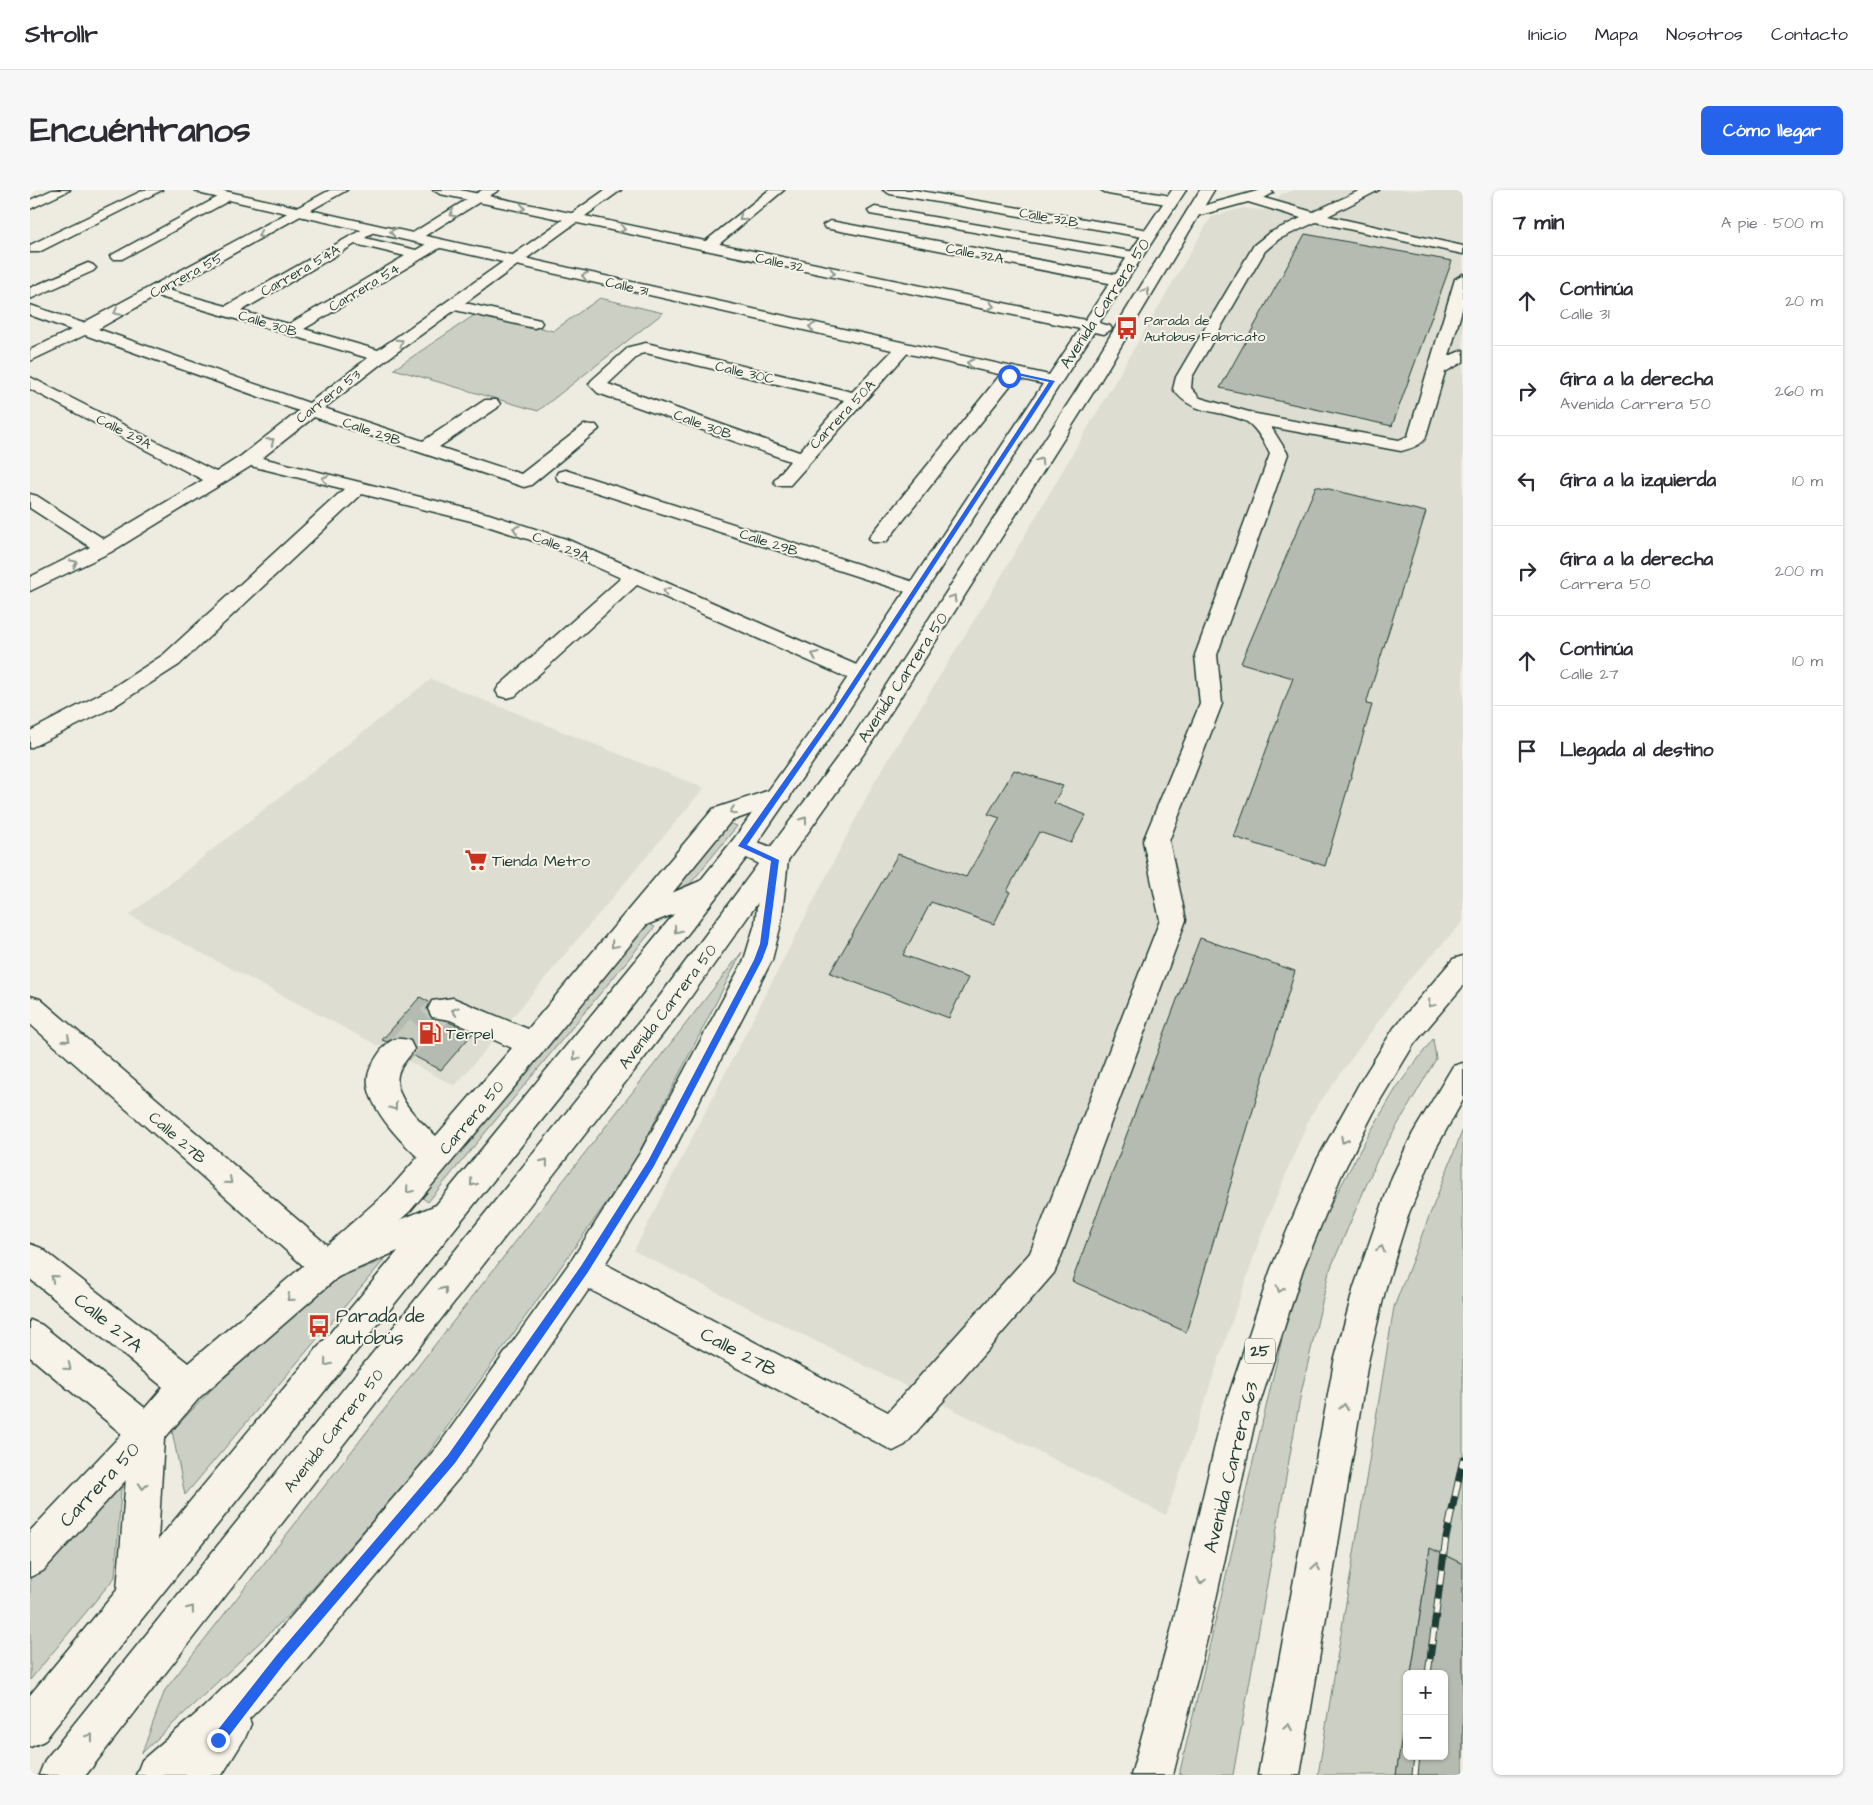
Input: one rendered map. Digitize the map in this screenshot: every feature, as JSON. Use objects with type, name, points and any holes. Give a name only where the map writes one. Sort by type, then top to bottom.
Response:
[{"type":"main road","points":[[30,205],[63,190]]},
{"type":"main road","points":[[128,190],[156,194]]},
{"type":"main road","name":"Calle 31","points":[[202,190],[1052,381]]},
{"type":"main road","name":"Carrera 55","points":[[30,356],[85,329],[304,212],[340,190]]},
{"type":"main road","name":"Calle 32","points":[[440,190],[574,220],[1121,332]]},
{"type":"main road","points":[[413,237],[492,190]]},
{"type":"main road","name":"Carrera 53","points":[[30,585],[104,548],[248,460],[310,409],[380,356],[614,190]]},
{"type":"main road","points":[[707,247],[777,190]]},
{"type":"main road","name":"Calle 32B","points":[[890,190],[1150,234]]},
{"type":"main road","points":[[1108,190],[1175,195]]},
{"type":"main road","name":"Avenida Carrera 50","points":[[60,1775],[670,1004],[862,740],[1121,332],[1207,190]]},
{"type":"main road","points":[[1193,213],[1278,190]]},
{"type":"main road","points":[[1372,190],[1274,236],[1259,248],[1184,377],[1182,390],[1194,402],[1254,419],[1401,446],[1416,439],[1463,279]]},
{"type":"main road","points":[[34,249],[156,194]]},
{"type":"main road","name":"Avenida Carrera 50","points":[[30,1727],[592,1037],[742,846],[860,675],[1175,195]]},
{"type":"main road","points":[[117,256],[227,196]]},
{"type":"main road","points":[[1249,198],[1313,217],[1463,250]]},
{"type":"main road","points":[[185,203],[204,208]]},
{"type":"main road","points":[[875,210],[1135,256]]},
{"type":"main road","name":"Calle 32A","points":[[830,225],[1119,280]]},
{"type":"main road","name":"Carrera 54A","points":[[229,311],[372,228]]},
{"type":"main road","points":[[352,239],[418,255]]},
{"type":"main road","name":"Carrera 54","points":[[291,330],[438,243]]},
{"type":"main road","points":[[30,294],[88,268]]},
{"type":"main road","name":"Calle 30B","points":[[156,290],[380,356]]},
{"type":"main road","points":[[454,305],[534,323]]},
{"type":"main road","name":"Calle 29B","points":[[30,310],[310,409],[524,481],[590,429]]},
{"type":"main road","name":"Calle 30C","points":[[604,389],[598,384],[635,350],[646,348],[856,398]]},
{"type":"main road","name":"Carrera 50A","points":[[783,481],[856,398],[904,348]]},
{"type":"main road","points":[[1436,369],[1463,355]]},
{"type":"main road","points":[[879,538],[1011,372]]},
{"type":"main road","name":"Calle 29A","points":[[30,382],[218,480]]},
{"type":"main road","name":"Calle 30B","points":[[604,389],[801,459]]},
{"type":"main road","points":[[425,448],[492,404]]},
{"type":"main road","name":"Calle 27B","points":[[584,1269],[893,1433],[1042,1262],[1173,920],[1156,841],[1211,704],[1206,655],[1279,454],[1271,439],[1254,419]]},
{"type":"main road","name":"Calle 29A","points":[[248,460],[482,518],[559,543],[860,675]]},
{"type":"main road","name":"Calle 29B","points":[[565,476],[916,589]]},
{"type":"main road","points":[[30,740],[74,719],[137,684],[171,660],[358,487]]},
{"type":"main road","points":[[30,500],[104,548]]},
{"type":"main road","points":[[507,691],[634,577]]},
{"type":"main road","name":"Carrera 50","points":[[30,1558],[188,1385],[399,1201],[722,815],[779,795]]},
{"type":"main road","points":[[198,1775],[218,1740],[280,1660],[451,1459],[584,1269],[651,1164],[758,960],[768,924],[775,860],[742,846]]},
{"type":"main road","points":[[636,919],[710,888]]},
{"type":"main road","name":"Avenida Carrera 63","points":[[1152,1775],[1190,1631],[1240,1412],[1287,1269],[1328,1170],[1369,1092],[1404,1036],[1463,967]]},
{"type":"main road","name":"Calle 27B","points":[[30,1007],[326,1266]]},
{"type":"main road","points":[[442,1008],[453,1009],[532,1044]]},
{"type":"main road","points":[[400,1049],[392,1058],[383,1076],[384,1093],[418,1141],[438,1156]]},
{"type":"main road","points":[[1279,1775],[1351,1362],[1364,1304],[1384,1239],[1415,1158],[1435,1118],[1463,1076]]},
{"type":"main road","points":[[326,1266],[447,1215]]},
{"type":"main road","name":"Calle 27A","points":[[30,1259],[188,1385]]},
{"type":"main road","points":[[30,1336],[147,1432]]},
{"type":"main road","name":"Carrera 50","points":[[136,1597],[147,1432]]},
{"type":"main road","points":[[157,1775],[217,1722],[280,1660]]},
{"type":"shaded area","points":[[1295,190],[1463,190],[1463,922],[1407,982],[1310,1116],[1263,1230],[1166,1515],[634,1251],[875,781],[997,583],[1211,217],[1243,208],[1264,210],[1282,194]]},
{"type":"shaded area","points":[[600,298],[663,313],[538,411],[394,369],[479,312],[553,331]]},
{"type":"shaded area","points":[[431,679],[704,788],[455,1086],[129,915]]},
{"type":"shaded area","points":[[727,822],[737,826],[690,884],[670,892]]},
{"type":"shaded area","points":[[647,923],[655,927],[428,1202],[420,1196]]},
{"type":"shaded area","points":[[742,952],[631,1168],[418,1468],[293,1611],[142,1753],[165,1690]]},
{"type":"shaded area","points":[[1433,1039],[1436,1059],[1377,1160],[1329,1272],[1301,1393],[1233,1775],[1179,1775],[1290,1305],[1322,1221],[1365,1141],[1397,1087]]},
{"type":"shaded area","points":[[1463,1129],[1463,1564],[1430,1549],[1412,1670],[1403,1670],[1403,1730],[1396,1775],[1318,1775],[1394,1307]]},
{"type":"shaded area","points":[[384,1260],[185,1495],[172,1431],[210,1391],[331,1280]]},
{"type":"shaded area","points":[[122,1476],[115,1577],[30,1680],[30,1578]]},
{"type":"building","points":[[1305,234],[1452,261],[1392,426],[1220,388]]},
{"type":"building","points":[[1316,486],[1426,512],[1366,704],[1372,705],[1325,866],[1234,837],[1293,678],[1241,663]]},
{"type":"building","points":[[1014,770],[1063,786],[1054,803],[1086,815],[1071,843],[1039,832],[1007,891],[1010,892],[994,924],[931,902],[903,955],[968,978],[949,1018],[830,973],[898,854],[966,877],[1000,818],[988,814]]},
{"type":"building","points":[[1200,938],[1295,971],[1186,1332],[1072,1281]]},
{"type":"building","name":"Terpel","points":[[420,997],[429,1002],[426,1010],[432,1019],[449,1022],[473,1033],[441,1070],[412,1055],[416,1048],[411,1039],[398,1037],[387,1042],[382,1040]]},
{"type":"building","points":[[1430,1548],[1463,1564],[1463,1775],[1396,1775],[1403,1730],[1403,1760],[1448,1760],[1448,1670],[1412,1670]]},
{"type":"tunnel","points":[[400,1049],[442,1009]]},
{"type":"railway","points":[[1429,1670],[1446,1538],[1463,1459]]},
{"type":"railway","points":[[1415,1775],[1417,1760]]},
{"type":"place","name":"Parada de Autobus Fabricato","points":[[1127,328]]},
{"type":"place","name":"Tienda Metro","points":[[476,860]]},
{"type":"place","name":"Terpel","points":[[430,1033]]},
{"type":"place","name":"Parada de autobús","points":[[319,1326]]},
{"type":"route","points":[[218,1740],[280,1660],[451,1459],[584,1269],[651,1164],[758,960],[764,944],[775,860],[742,846],[834,715],[1052,381],[1011,372],[1009,376]]}]
